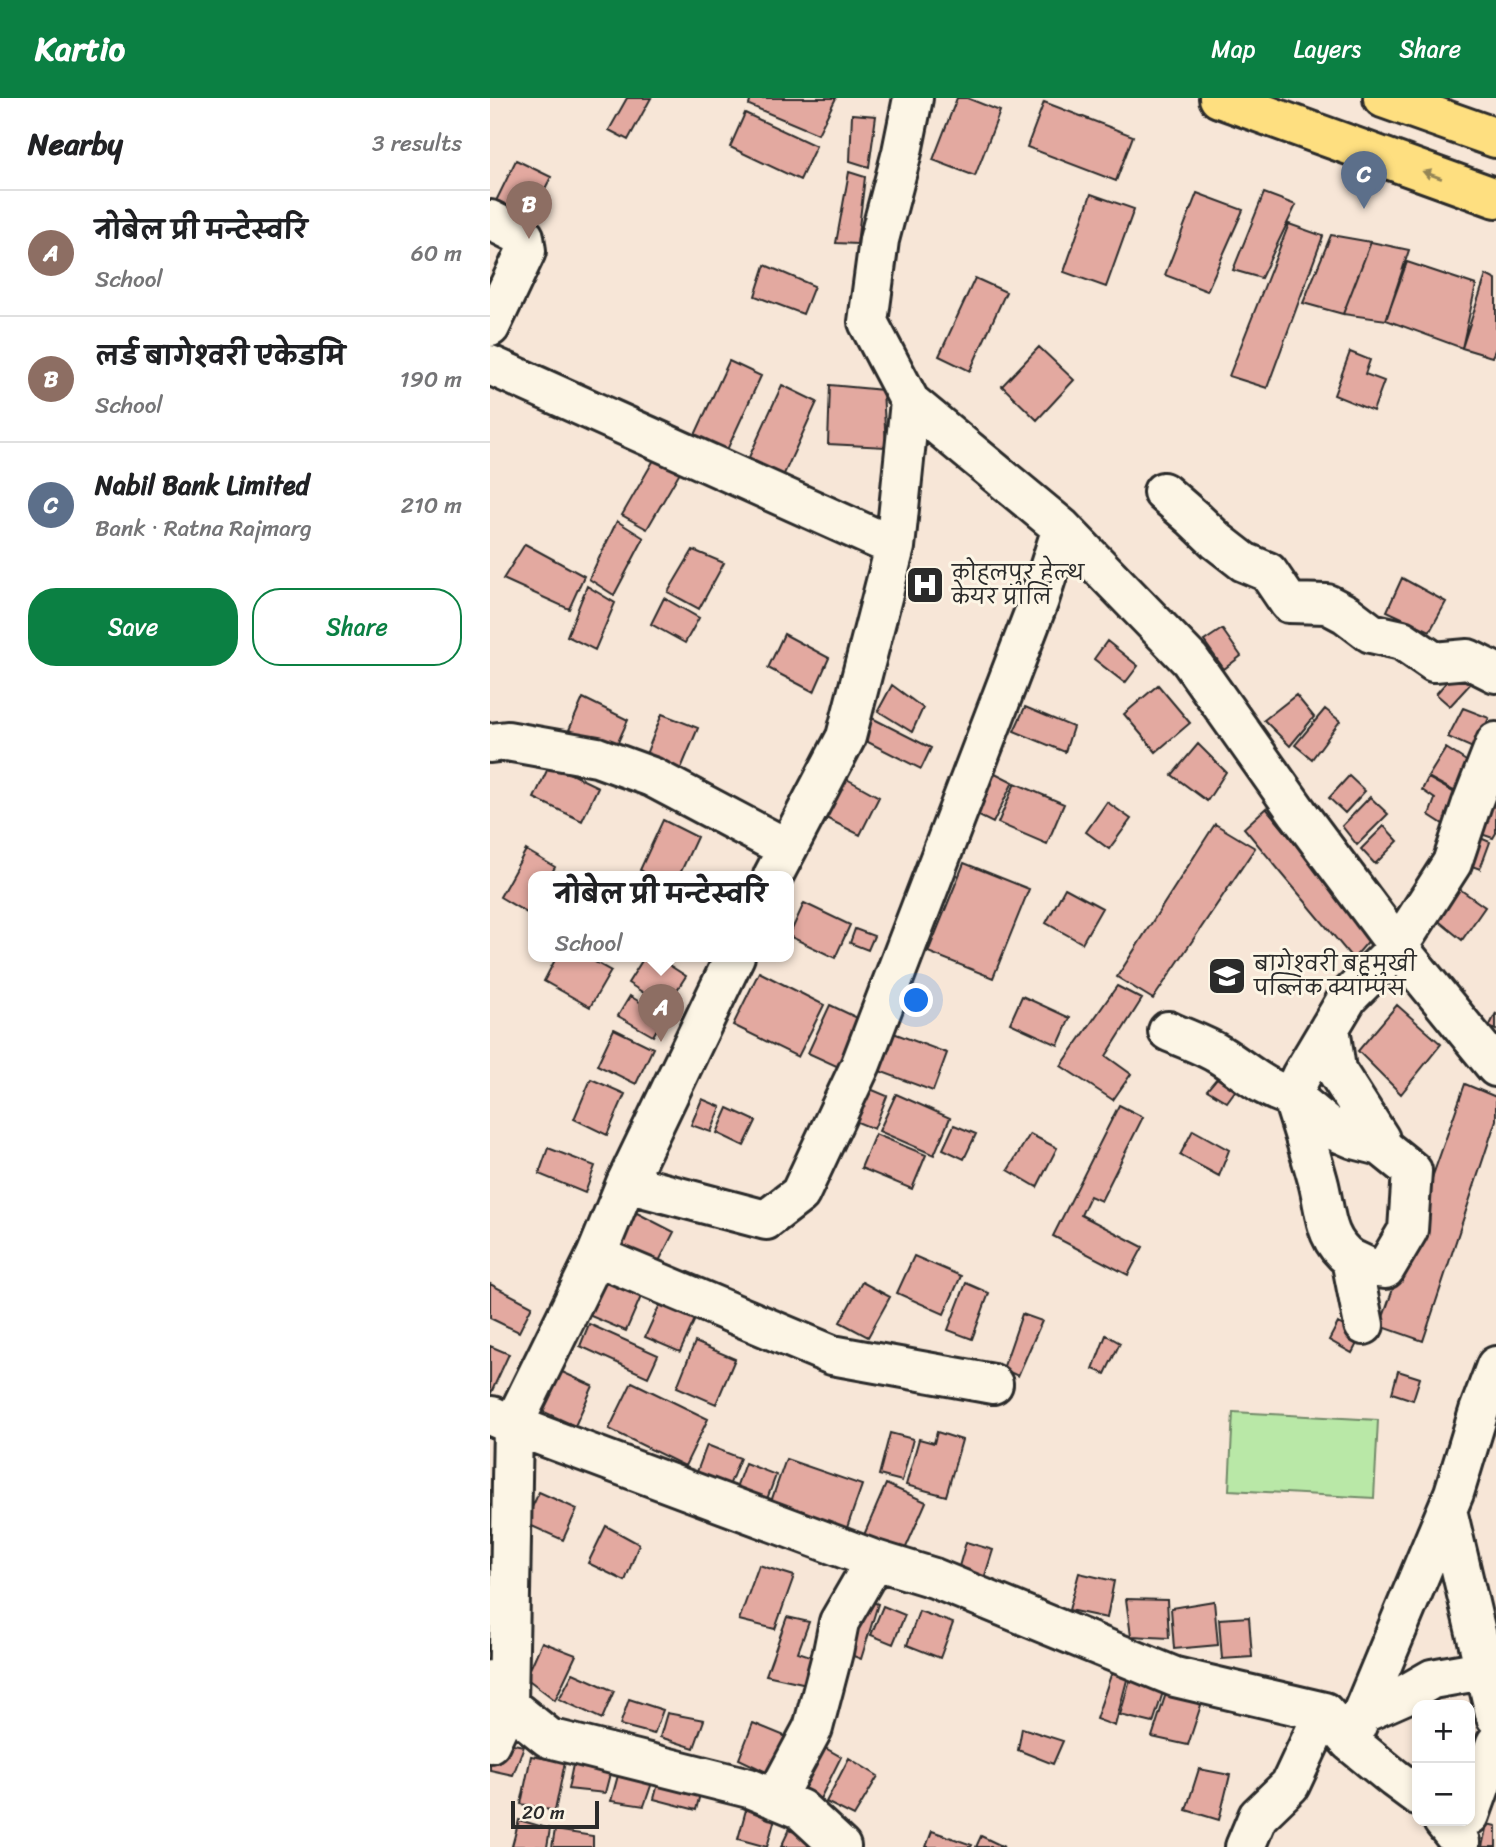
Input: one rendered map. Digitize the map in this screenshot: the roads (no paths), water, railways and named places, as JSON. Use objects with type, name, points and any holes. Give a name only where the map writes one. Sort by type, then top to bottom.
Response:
[{"type":"highway","points":[[1219,98],[1496,198]]},
{"type":"highway","points":[[1383,98],[1496,138]]},
{"type":"street","points":[[913,98],[902,152],[878,240],[867,322],[910,402],[1062,528],[1190,660],[1298,813],[1398,947],[1496,1067]]},
{"type":"street","points":[[490,220],[524,237],[526,251],[490,327]]},
{"type":"street","points":[[490,365],[895,547]]},
{"type":"street","points":[[490,743],[506,741],[584,754],[652,777],[780,862],[846,737],[895,547],[910,402]]},
{"type":"street","points":[[1163,492],[1244,562],[1268,572],[1289,603],[1327,604],[1346,614],[1371,633],[1402,639],[1434,662],[1468,659],[1496,673]]},
{"type":"street","points":[[626,1183],[766,1220],[800,1194],[861,1064],[1039,600],[1062,528]]},
{"type":"street","points":[[1168,1031],[1217,1053],[1259,1082],[1292,1096],[1333,1130],[1381,1146],[1412,1171],[1408,1230],[1385,1269],[1367,1267],[1339,1250],[1324,1219],[1319,1184],[1292,1096],[1348,997],[1398,947],[1452,863],[1496,742]]},
{"type":"street","points":[[490,1743],[499,1693],[501,1420],[596,1256],[626,1183],[732,962]]},
{"type":"street","points":[[1330,1027],[1336,1070],[1380,1139],[1381,1146]]},
{"type":"street","points":[[596,1256],[832,1355],[993,1384]]},
{"type":"street","points":[[1351,1259],[1364,1325]]},
{"type":"street","points":[[1245,1847],[1258,1816],[1290,1785],[1345,1722],[1447,1510],[1496,1366]]},
{"type":"street","points":[[501,1420],[874,1560],[934,1578],[1175,1677],[1345,1722],[1394,1778],[1412,1791]]},
{"type":"street","points":[[1447,1510],[1491,1671],[1496,1717]]},
{"type":"street","points":[[775,1799],[813,1728],[839,1622],[874,1560]]},
{"type":"street","points":[[1345,1722],[1432,1679],[1491,1671]]},
{"type":"street","points":[[499,1693],[550,1738],[749,1788],[800,1809],[841,1847]]},
{"type":"street","points":[[1460,1829],[1496,1743]]},
{"type":"place","name":"Nabil Bank Limited","points":[[1364,209]]},
{"type":"place","name":"लर्ड बागेश्वरी एकेडमि","points":[[529,239]]},
{"type":"place","name":"कोहलपुर हेल्थ केयर प्रालि","points":[[925,585]]},
{"type":"place","name":"बागेश्वरी बहुमुखी पब्लिक क्याम्पस","points":[[1227,976]]},
{"type":"place","name":"नोबेल प्री मन्टेस्वरि","points":[[661,1042]]}]
